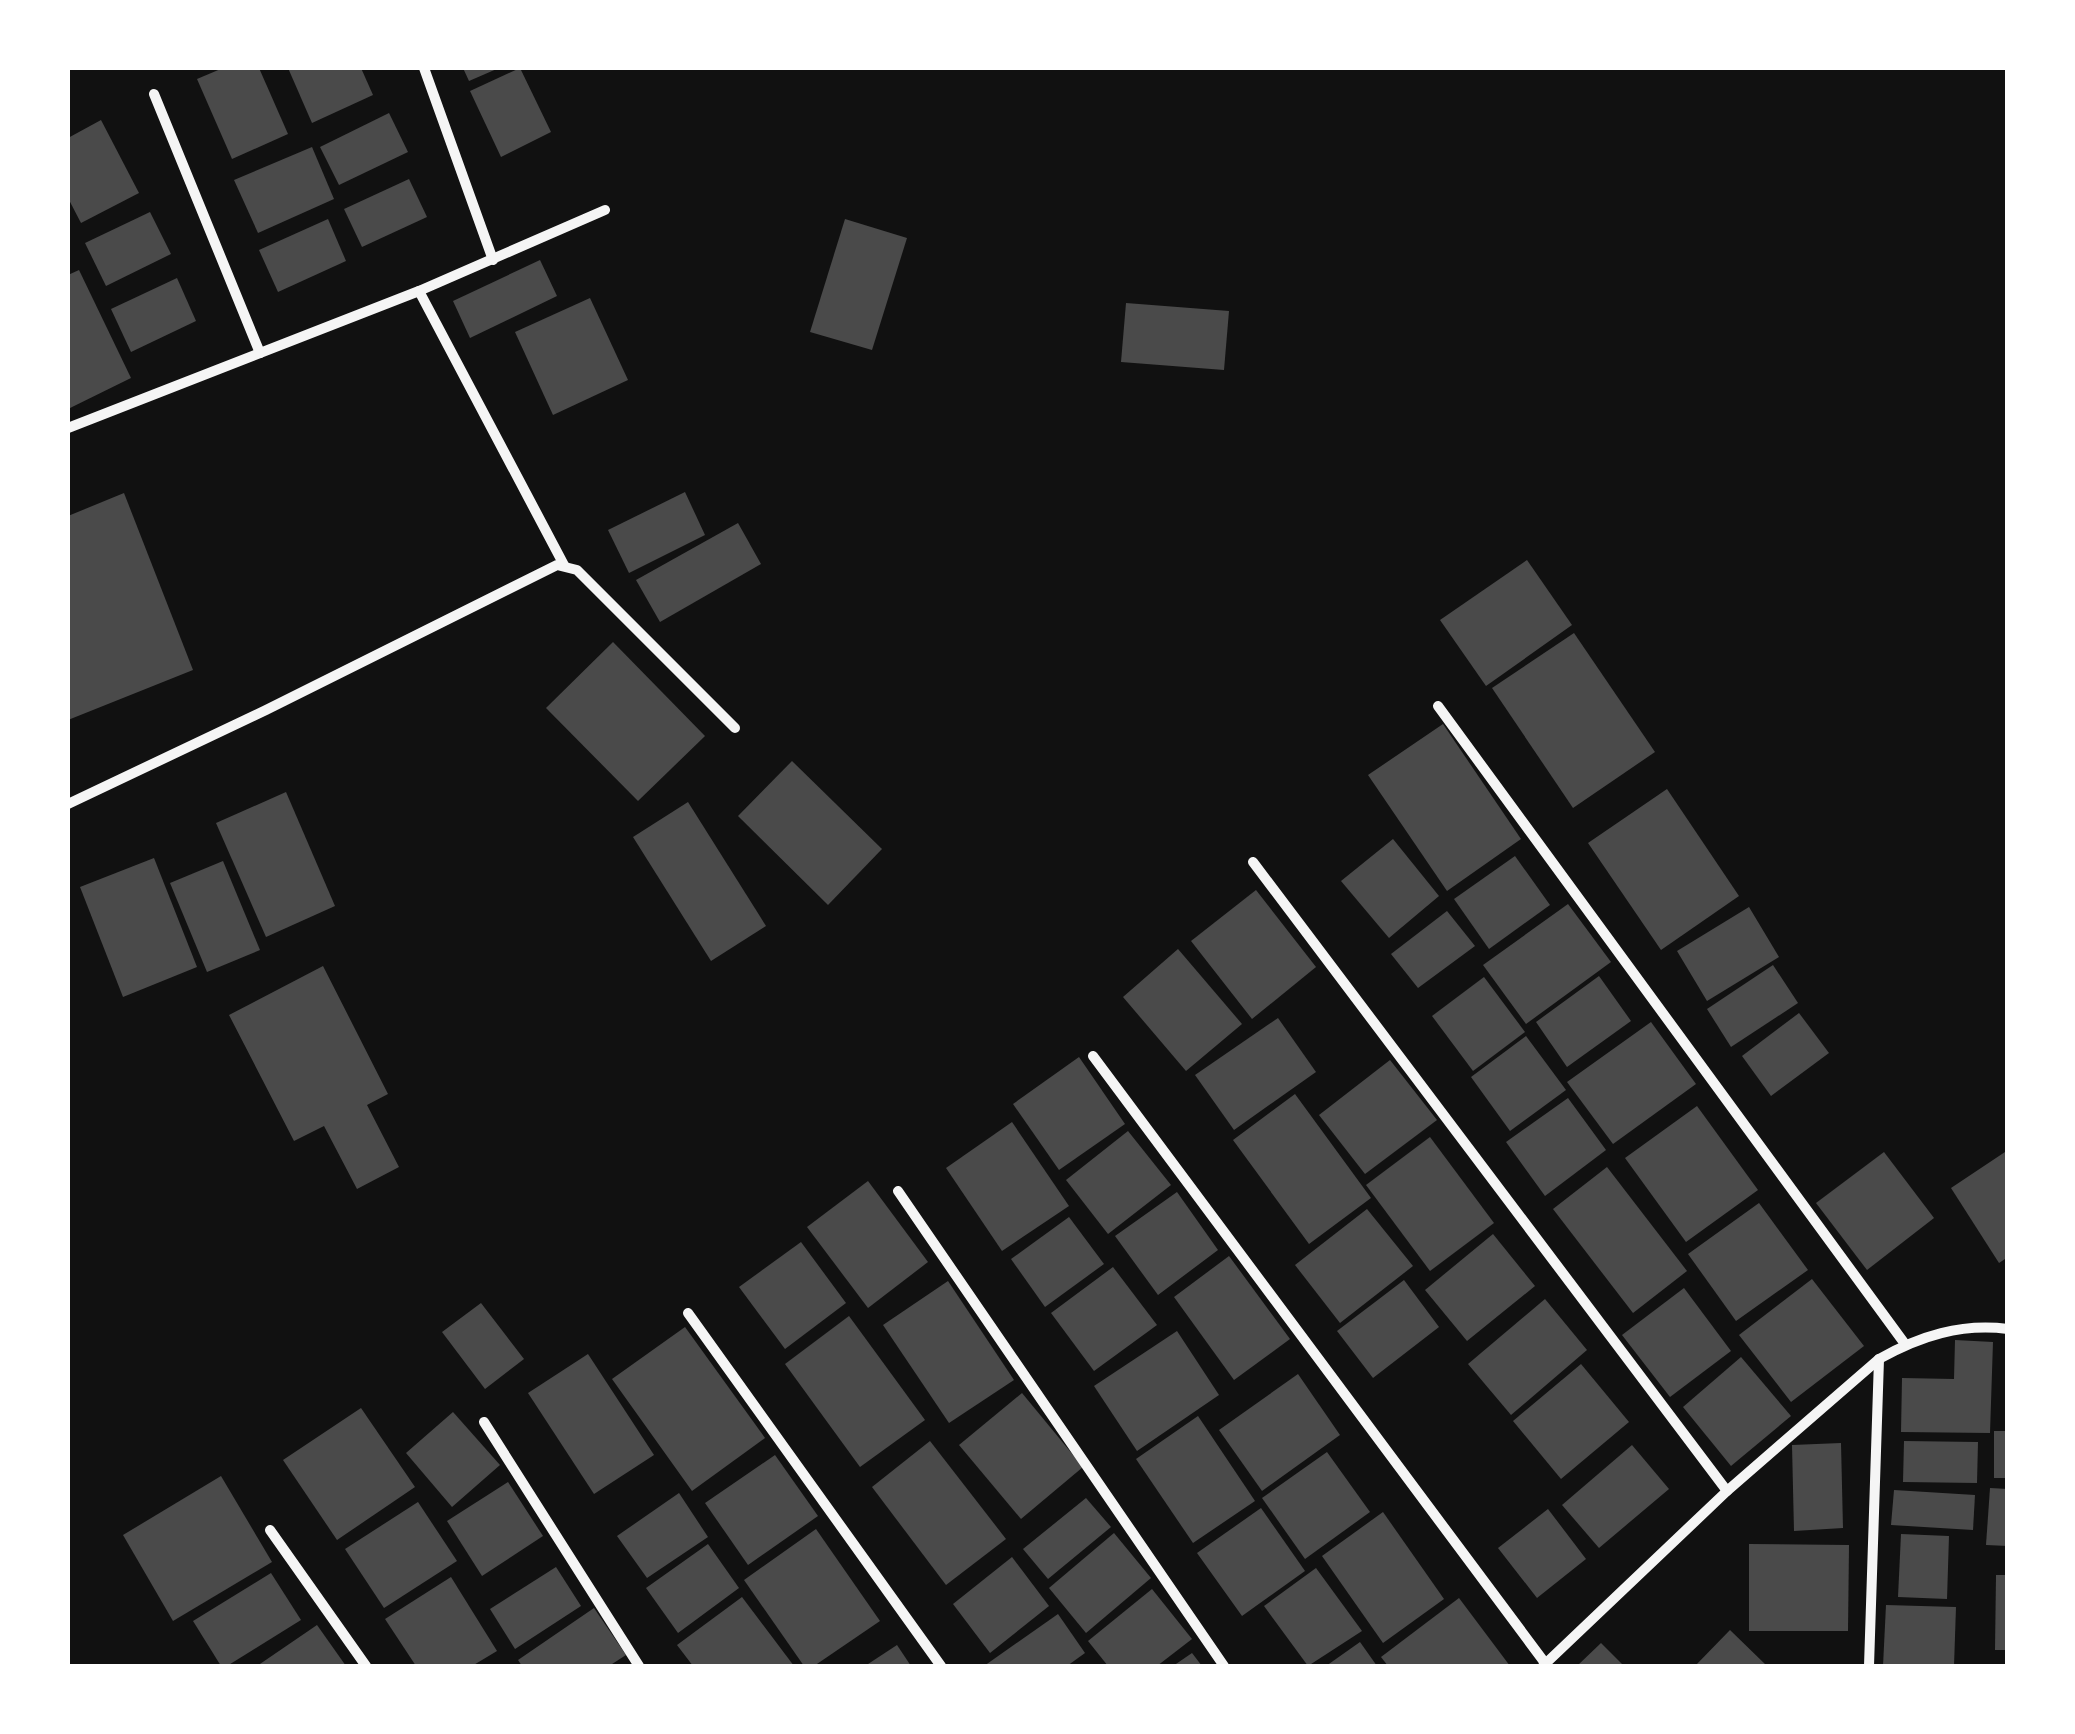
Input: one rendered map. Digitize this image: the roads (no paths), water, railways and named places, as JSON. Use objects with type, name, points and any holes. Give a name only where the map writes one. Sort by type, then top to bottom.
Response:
[{"type":"street","points":[[424,68],[492,260]]},
{"type":"street","points":[[154,94],[260,353]]},
{"type":"street","points":[[68,428],[419,291],[605,210]]},
{"type":"street","points":[[419,291],[564,564],[577,570],[735,728]]},
{"type":"street","points":[[68,804],[564,564]]},
{"type":"street","points":[[1438,706],[1905,1344]]},
{"type":"street","points":[[1253,862],[1727,1491]]},
{"type":"street","points":[[1093,1056],[1544,1665],[1727,1491],[1879,1359],[1905,1344],[1959,1328],[2008,1330]]},
{"type":"street","points":[[898,1191],[1224,1666]]},
{"type":"street","points":[[688,1313],[941,1666]]},
{"type":"street","points":[[1869,1666],[1879,1359]]},
{"type":"street","points":[[484,1422],[639,1666]]},
{"type":"street","points":[[270,1530],[366,1666]]}]
